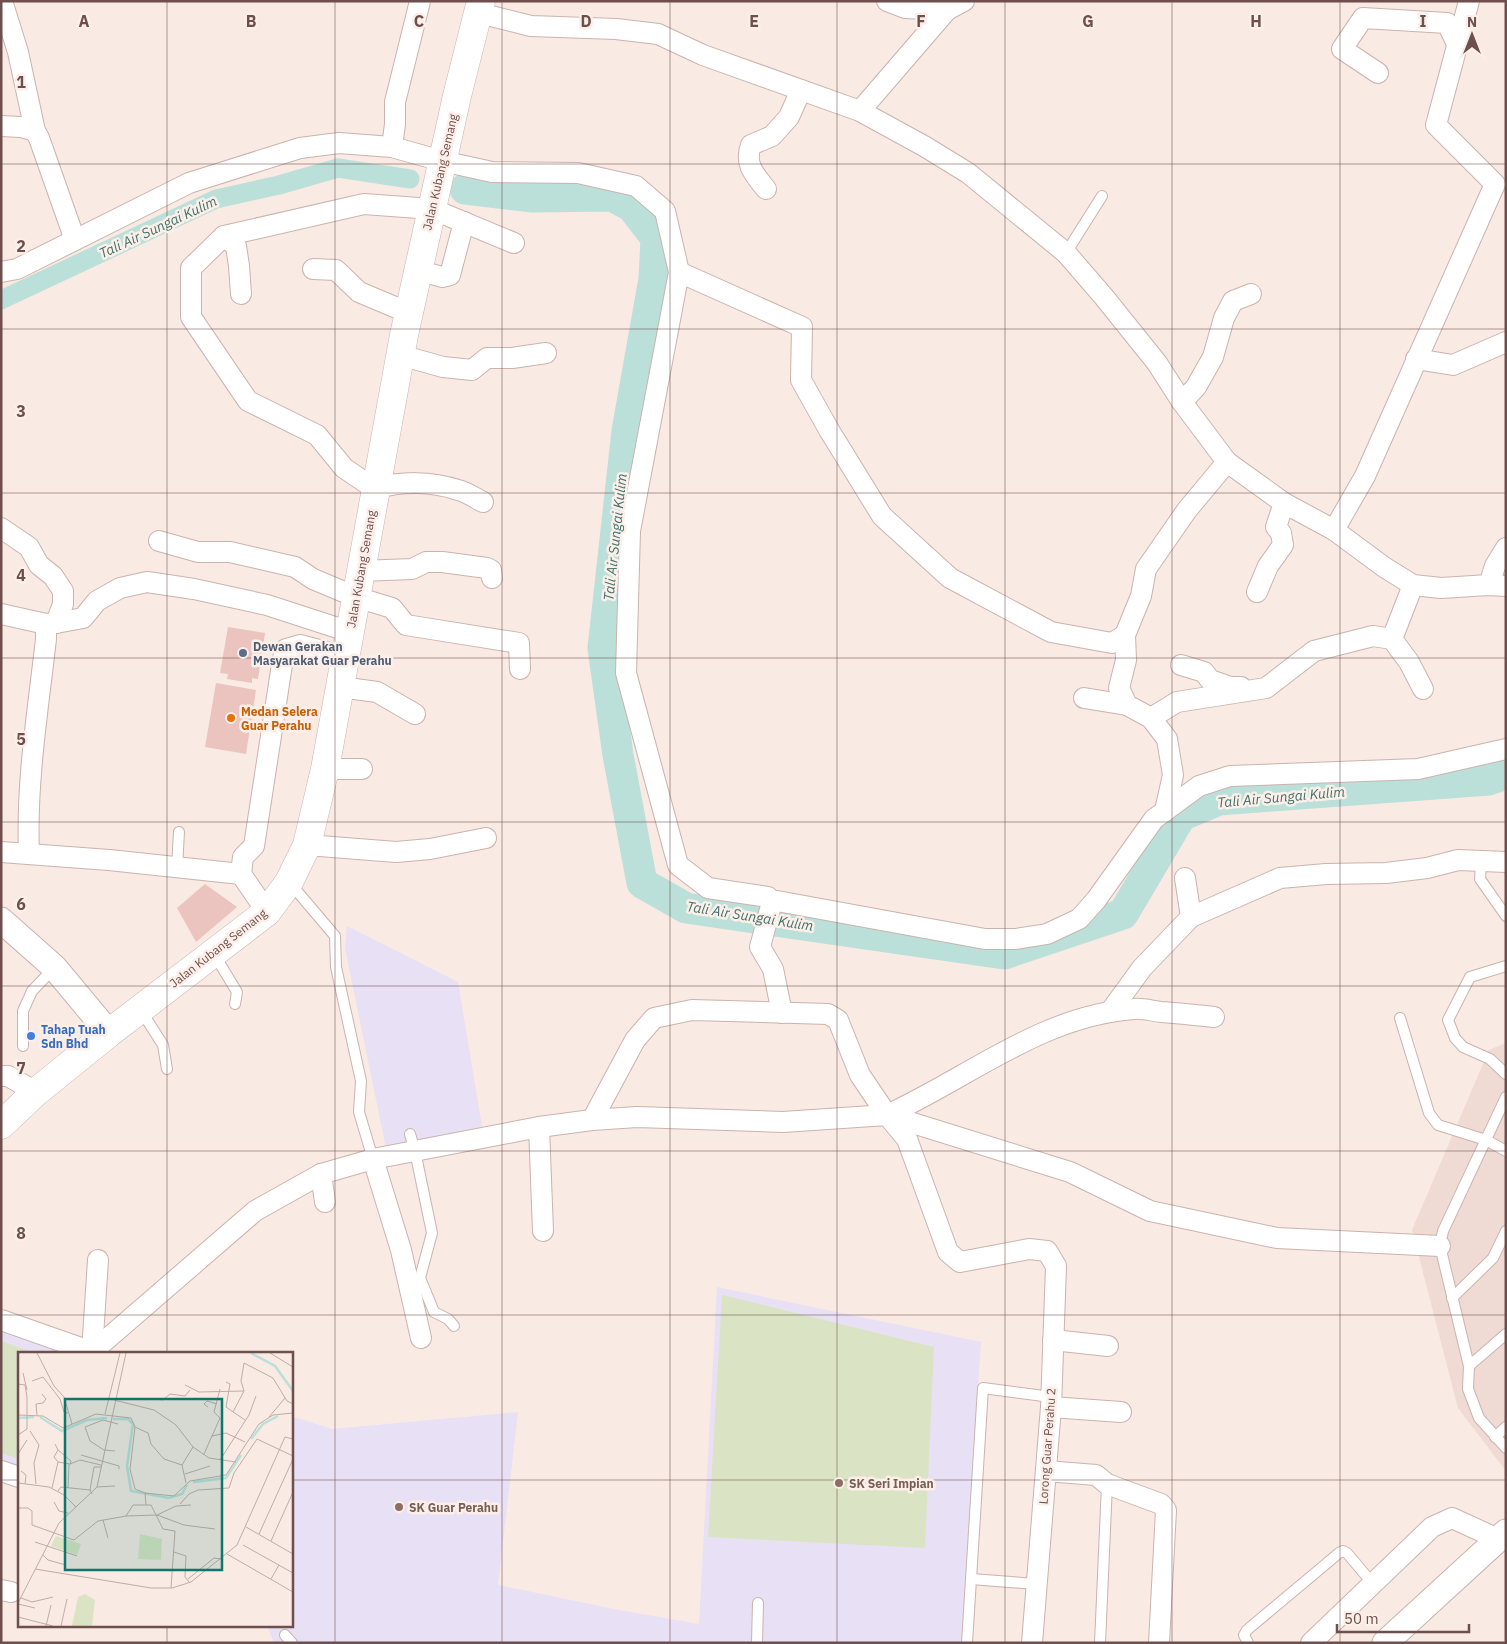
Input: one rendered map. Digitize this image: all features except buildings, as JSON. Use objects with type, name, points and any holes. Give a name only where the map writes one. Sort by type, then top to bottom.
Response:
[{"type":"main road","name":"Jalan Kubang Semang","points":[[1,1125],[36,1092],[139,1008],[267,912],[289,882],[307,845],[340,687],[400,355],[442,161],[480,7]]},
{"type":"street","points":[[2,1],[18,52],[35,130],[74,240]]},
{"type":"street","points":[[392,146],[395,102],[420,1]]},
{"type":"street","points":[[887,1],[905,8],[956,6]]},
{"type":"street","points":[[1334,530],[1365,476],[1495,184],[1436,125],[1469,1]]},
{"type":"street","points":[[860,111],[956,6]]},
{"type":"street","points":[[480,7],[531,26],[616,29],[658,34],[703,55],[860,111],[924,146],[968,173],[1066,253],[1104,296],[1157,363],[1182,402],[1227,462],[1284,502],[1334,530],[1384,567],[1413,585],[1441,588],[1497,585],[1495,566],[1506,548]]},
{"type":"street","points":[[1378,73],[1342,49],[1363,18],[1447,23],[1458,46]]},
{"type":"street","points":[[766,189],[753,173],[747,155],[751,144],[772,136],[789,116],[801,90]]},
{"type":"street","points":[[1,126],[35,130]]},
{"type":"street","points":[[1,272],[17,269],[189,183],[300,148],[339,143],[392,146],[442,161],[492,172],[578,173],[636,186],[665,211],[679,272],[630,531],[626,674],[678,865],[708,888],[768,897],[771,906],[760,947],[773,969],[782,1013]]},
{"type":"street","points":[[483,502],[458,490],[431,484],[399,483],[375,489],[344,468],[317,434],[248,401],[192,317],[191,268],[224,236],[364,204],[432,209],[514,243]]},
{"type":"street","points":[[418,270],[442,277],[450,275],[464,222]]},
{"type":"street","points":[[224,236],[236,246],[241,294]]},
{"type":"street","points":[[313,269],[336,270],[359,292],[409,313]]},
{"type":"street","points":[[679,272],[802,328],[801,380],[830,430],[882,516],[950,578],[1051,632],[1112,643],[1125,635]]},
{"type":"street","points":[[1182,402],[1196,387],[1213,357],[1224,318],[1233,302],[1251,294]]},
{"type":"street","points":[[1416,359],[1452,365],[1506,342]]},
{"type":"street","points":[[400,355],[443,367],[472,370],[487,358],[512,358],[546,353]]},
{"type":"street","points":[[1127,705],[1119,688],[1126,660],[1125,635],[1140,596],[1146,569],[1187,510],[1227,462]]},
{"type":"street","points":[[1257,592],[1268,566],[1283,545],[1281,532],[1276,527],[1284,502]]},
{"type":"street","points":[[1,528],[29,547],[39,565],[54,576],[63,591],[62,604],[51,623],[46,639],[32,759],[28,830],[29,854]]},
{"type":"street","points":[[159,541],[198,552],[230,552],[295,567],[313,579],[356,597],[392,608],[406,625],[519,642],[520,669]]},
{"type":"street","points":[[360,571],[412,569],[426,562],[442,562],[487,568],[491,570],[492,578]]},
{"type":"street","points":[[1,614],[51,623],[83,618],[97,600],[120,588],[147,582],[194,589],[267,605],[347,644]]},
{"type":"street","points":[[1392,639],[1413,585]]},
{"type":"street","points":[[1151,718],[1177,702],[1266,688],[1314,651],[1373,636],[1392,639],[1409,662],[1423,689]]},
{"type":"street","points":[[267,912],[241,874],[243,857],[254,846],[283,658],[286,649],[300,645],[347,644]]},
{"type":"street","points":[[1181,665],[1204,672],[1210,680],[1230,687],[1266,688]]},
{"type":"street","points":[[340,687],[376,692],[415,714]]},
{"type":"street","points":[[1084,698],[1127,705],[1151,718],[1167,739],[1173,775],[1164,811]]},
{"type":"street","points":[[771,906],[786,903],[985,939],[1016,939],[1047,934],[1079,919],[1096,900],[1154,819],[1199,786],[1230,776],[1418,769],[1506,749]]},
{"type":"street","points":[[324,769],[362,769]]},
{"type":"street","points":[[307,845],[396,852],[430,849],[486,838]]},
{"type":"street","points":[[1,852],[109,860],[241,874]]},
{"type":"street","points":[[1110,1012],[1142,968],[1190,916],[1280,878],[1326,874],[1386,873],[1427,868],[1458,860],[1506,862]]},
{"type":"street","points":[[1185,878],[1190,916]]},
{"type":"street","points":[[1,920],[54,967],[109,1033]]},
{"type":"street","points":[[94,1352],[255,1211],[321,1174],[373,1159],[412,1143],[592,1120],[637,1117],[783,1122],[887,1115],[918,1101],[991,1059],[1064,1024],[1110,1012],[1136,1009],[1214,1018]]},
{"type":"street","points":[[592,1120],[635,1040],[654,1018],[692,1010],[828,1014],[838,1020],[860,1075],[887,1115],[1070,1172],[1150,1211],[1277,1238],[1440,1246]]},
{"type":"street","points":[[1,1076],[8,1076],[36,1092]]},
{"type":"street","name":"Lorong Guar Perahu 2","points":[[887,1115],[907,1139],[948,1252],[960,1262],[1029,1249],[1047,1251],[1056,1266],[1051,1402],[1032,1643]]},
{"type":"street","points":[[539,1127],[543,1231]]},
{"type":"street","points":[[373,1159],[401,1250],[421,1338]]},
{"type":"street","points":[[321,1174],[325,1202]]},
{"type":"street","points":[[93,1352],[98,1260]]},
{"type":"street","points":[[1,1320],[90,1352]]},
{"type":"street","points":[[1053,1340],[1108,1346]]},
{"type":"street","points":[[1051,1402],[1121,1412]]},
{"type":"street","points":[[1046,1470],[1096,1475],[1107,1484],[1161,1504],[1166,1510],[1158,1643]]},
{"type":"street","points":[[1,1471],[18,1477]]},
{"type":"street","points":[[1311,1643],[1432,1528],[1452,1518],[1502,1536],[1385,1643]]},
{"type":"lane","points":[[1066,253],[1102,196]]},
{"type":"lane","points":[[177,868],[180,832]]},
{"type":"lane","points":[[1481,862],[1480,879],[1506,916]]},
{"type":"lane","points":[[289,882],[335,936],[336,967],[361,1081],[359,1112],[373,1159]]},
{"type":"lane","points":[[214,953],[237,992],[235,1004]]},
{"type":"lane","points":[[1506,966],[1470,977],[1448,1020],[1455,1038],[1463,1047],[1490,1059],[1506,1074]]},
{"type":"lane","points":[[23,1046],[23,1011],[32,991],[54,967]]},
{"type":"lane","points":[[139,1008],[163,1045],[167,1069]]},
{"type":"lane","points":[[1400,1018],[1428,1113],[1438,1125],[1486,1140],[1506,1151]]},
{"type":"lane","points":[[1506,1097],[1501,1114],[1486,1140],[1443,1231],[1440,1246],[1469,1366],[1468,1389],[1479,1418],[1506,1448]]},
{"type":"lane","points":[[412,1143],[432,1233],[420,1278],[434,1312],[448,1318],[454,1326]]},
{"type":"lane","points":[[1452,1298],[1493,1258],[1506,1231]]},
{"type":"lane","points":[[1469,1366],[1506,1334]]},
{"type":"lane","points":[[967,1643],[983,1388],[1051,1402]]},
{"type":"lane","points":[[1495,1437],[1506,1427]]},
{"type":"lane","points":[[1100,1643],[1107,1484]]},
{"type":"lane","points":[[1248,1643],[1244,1635],[1247,1630],[1339,1553],[1344,1551],[1347,1553],[1373,1584]]},
{"type":"lane","points":[[971,1579],[1036,1584]]},
{"type":"lane","points":[[757,1643],[758,1603]]},
{"type":"shaded area","points":[[347,926],[458,982],[482,1127],[386,1148],[345,948]]},
{"type":"shaded area","points":[[1506,1043],[1506,1471],[1458,1408],[1412,1230],[1489,1050]]},
{"type":"shaded area","name":"SK Seri Impian","points":[[717,1287],[981,1342],[961,1643],[274,1643],[269,1626],[292,1626],[292,1416],[332,1429],[518,1412],[498,1585],[699,1624]]},
{"type":"shaded area","points":[[1,1330],[63,1352],[18,1352],[18,1466],[1,1460]]},
{"type":"green space","points":[[722,1295],[934,1347],[925,1548],[708,1537]]},
{"type":"green space","points":[[1,1341],[32,1352],[18,1352],[18,1459],[1,1453]]},
{"type":"waterway","name":"Tali Air Sungai Kulim","points":[[1,300],[216,199],[279,185],[338,168],[410,179]]},
{"type":"waterway","name":"Tali Air Sungai Kulim","points":[[465,189],[533,197],[612,196],[632,207],[656,238],[654,279],[627,431],[603,648],[618,755],[642,883],[686,908],[1004,954],[1123,914],[1181,816],[1219,800],[1489,780],[1506,774]]},
{"type":"place","name":"Dewan Gerakan Masyarakat Guar Perahu","points":[[243,653]]},
{"type":"place","name":"Medan Selera Guar Perahu","points":[[231,718]]},
{"type":"place","name":"Tahap Tuah Sdn Bhd","points":[[31,1036]]},
{"type":"place","name":"SK Seri Impian","points":[[839,1483]]},
{"type":"place","name":"SK Guar Perahu","points":[[399,1507]]}]
